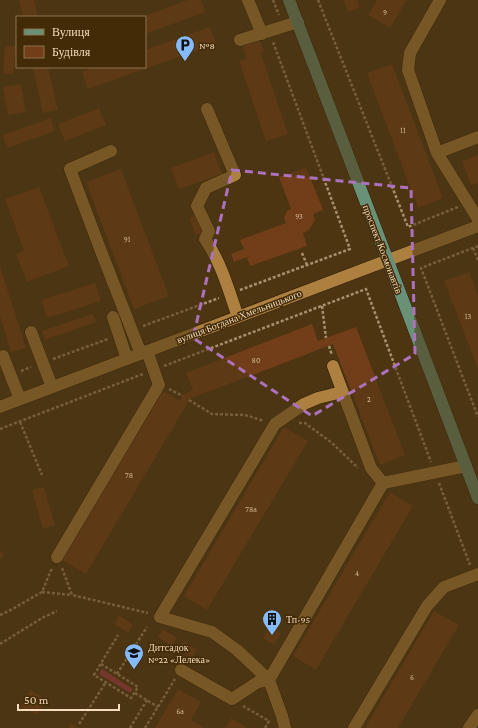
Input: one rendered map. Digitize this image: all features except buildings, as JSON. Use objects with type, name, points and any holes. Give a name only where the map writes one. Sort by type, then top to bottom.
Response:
[{"type":"main road","name":"проспект Космонавтів","points":[[289,0],[478,498]]},
{"type":"street","points":[[248,0],[265,33]]},
{"type":"street","points":[[440,0],[410,53],[408,70],[437,153],[478,219]]},
{"type":"street","points":[[240,40],[298,22]]},
{"type":"street","points":[[207,109],[235,175],[206,188],[197,206],[209,231],[204,239],[210,247],[223,275],[238,317]]},
{"type":"street","points":[[437,153],[478,137]]},
{"type":"street","points":[[57,557],[159,385],[154,370],[132,330],[70,169],[111,151]]},
{"type":"street","name":"вулиця Богдана Хмельницького","points":[[0,407],[478,226]]},
{"type":"street","points":[[113,317],[127,359]]},
{"type":"street","points":[[31,332],[52,387]]},
{"type":"street","points":[[3,356],[20,399]]},
{"type":"street","points":[[332,360],[342,392],[371,468],[383,483]]},
{"type":"street","points":[[285,728],[269,680],[236,650],[212,632],[160,616],[275,424],[304,404],[318,398],[342,392]]},
{"type":"street","points":[[181,670],[232,699],[258,682],[269,680],[383,483],[466,466]]},
{"type":"street","points":[[354,728],[427,606],[444,587],[476,575]]},
{"type":"street","points":[[469,728],[478,715]]},
{"type":"path","points":[[273,0],[284,27]]},
{"type":"path","points":[[318,0],[408,227],[468,203]]},
{"type":"path","points":[[132,330],[350,249],[265,33]]},
{"type":"path","points":[[478,246],[421,268],[478,417]]},
{"type":"path","points":[[473,248],[478,260]]},
{"type":"path","points":[[302,252],[307,265]]},
{"type":"path","points":[[0,430],[366,289],[435,472],[476,575]]},
{"type":"path","points":[[322,306],[326,338]]},
{"type":"path","points":[[10,375],[119,335]]},
{"type":"path","points":[[329,346],[332,360]]},
{"type":"path","points":[[189,400],[212,414],[245,416],[275,424]]},
{"type":"path","points":[[20,422],[42,475]]},
{"type":"path","points":[[298,423],[305,422],[332,443],[356,467],[363,471]]},
{"type":"path","points":[[42,592],[57,557]]},
{"type":"path","points":[[57,557],[72,595]]},
{"type":"path","points":[[0,615],[42,592],[72,595],[160,616]]},
{"type":"path","points":[[0,644],[57,611]]},
{"type":"path","points":[[117,674],[147,627]]},
{"type":"path","points":[[101,664],[138,687],[132,698],[94,676],[101,664],[118,635]]},
{"type":"path","points":[[145,728],[181,670]]},
{"type":"path","points":[[79,724],[106,682]]},
{"type":"path","points":[[135,693],[158,707]]},
{"type":"path","points":[[232,699],[269,721],[265,728]]},
{"type":"path","points":[[130,728],[147,700]]},
{"type":"highlighted area","points":[[232,170],[411,188],[415,354],[312,416],[193,338]]},
{"type":"shaded area","points":[[102,669],[133,689],[130,693],[99,674]]},
{"type":"place","name":"№8","points":[[185,62]]},
{"type":"place","name":"Тп-95","points":[[272,636]]},
{"type":"place","name":"Дитсадок №22 «Лелека»","points":[[134,670]]}]
